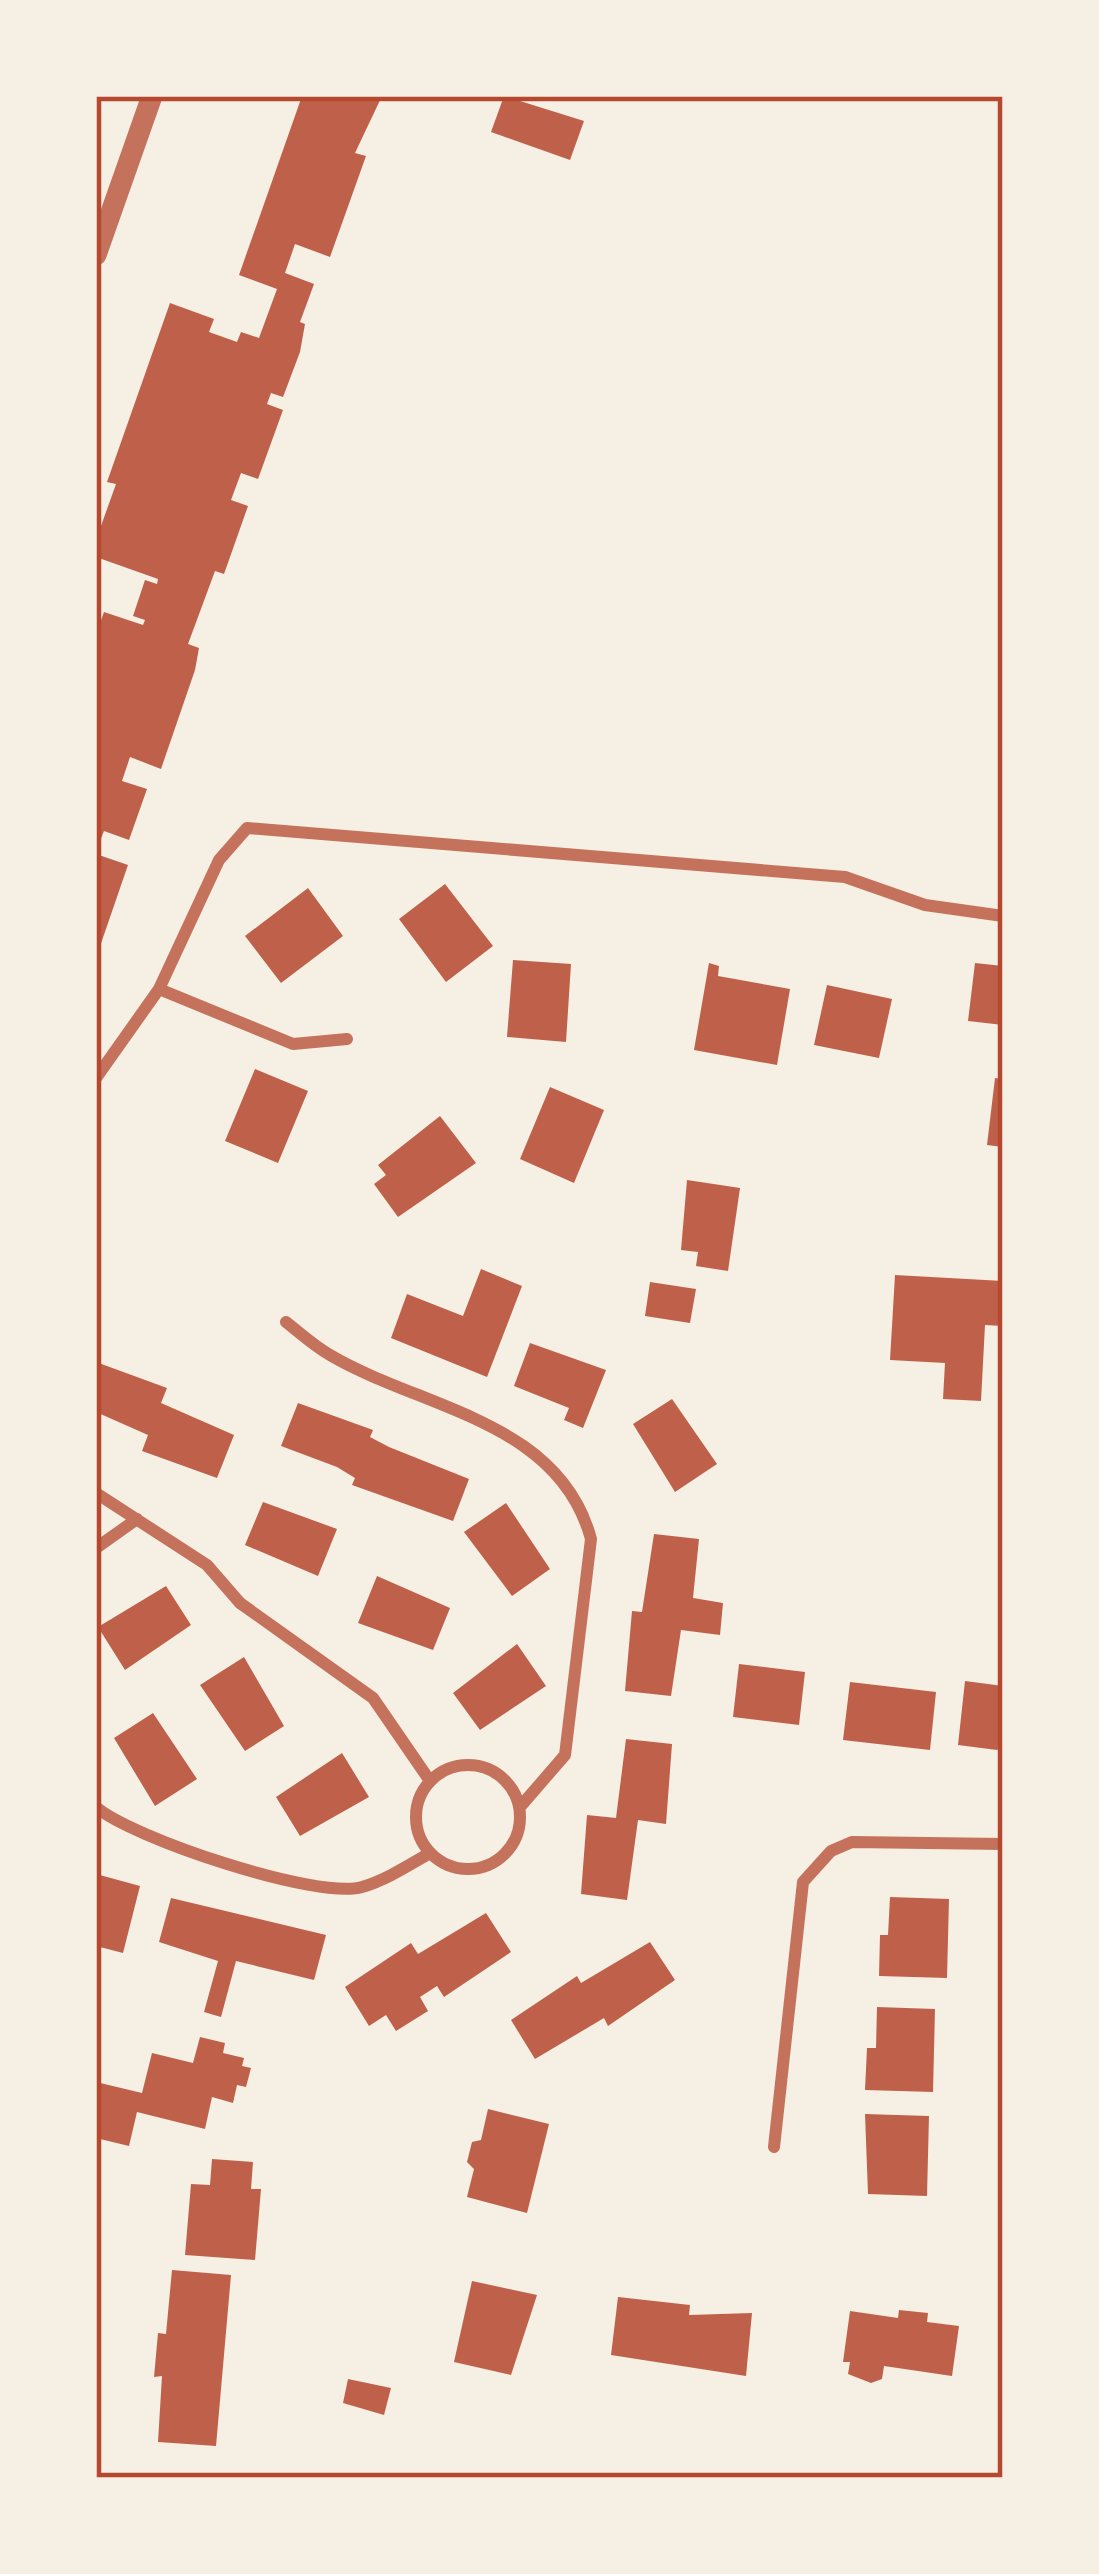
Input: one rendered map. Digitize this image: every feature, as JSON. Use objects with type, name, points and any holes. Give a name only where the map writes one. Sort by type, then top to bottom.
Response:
[{"type":"street","points":[[96,255],[152,96]]},
{"type":"street","points":[[96,1078],[159,989],[219,860],[247,828],[844,877],[925,905],[1003,916]]},
{"type":"street","points":[[159,989],[293,1044],[347,1039]]},
{"type":"street","points":[[286,1322],[330,1355],[514,1436],[582,1504],[591,1538],[565,1755],[520,1807],[516,1840],[493,1864],[460,1869],[430,1853],[421,1840],[417,1809],[430,1781],[458,1766],[490,1770],[504,1778],[520,1807]]},
{"type":"street","points":[[96,1493],[207,1565],[240,1603],[373,1698],[430,1781]]},
{"type":"street","points":[[96,1548],[137,1520]]},
{"type":"street","points":[[96,1807],[137,1835],[324,1889],[361,1888],[430,1853]]},
{"type":"street","points":[[774,2147],[802,1882],[831,1851],[852,1842],[1003,1844]]},
{"type":"building","points":[[302,96],[382,96],[355,153],[366,156],[330,257],[295,244],[285,273],[314,284],[300,322],[305,324],[300,352],[283,397],[271,393],[267,404],[283,410],[258,479],[241,473],[231,500],[248,506],[224,574],[215,571],[188,644],[199,648],[195,670],[161,769],[130,757],[122,781],[147,789],[129,840],[104,831],[96,851],[96,634],[104,612],[143,625],[145,620],[133,616],[145,580],[157,584],[158,579],[96,557],[96,540],[116,484],[107,482],[170,303],[214,319],[209,332],[237,342],[241,332],[259,338],[277,289],[239,275]]},
{"type":"building","points":[[504,96],[584,121],[570,160],[491,132]]},
{"type":"building","points":[[96,854],[128,865],[97,955],[96,955]]},
{"type":"building","points":[[445,884],[493,946],[446,982],[399,919]]},
{"type":"building","points":[[308,888],[343,936],[281,983],[245,936]]},
{"type":"building","points":[[513,960],[571,964],[566,1042],[507,1037]]},
{"type":"building","points":[[709,963],[719,966],[718,976],[790,989],[777,1065],[694,1050]]},
{"type":"building","points":[[975,963],[1003,966],[1003,1025],[968,1021]]},
{"type":"building","points":[[827,985],[892,999],[879,1058],[814,1045]]},
{"type":"building","points":[[255,1069],[308,1091],[278,1163],[225,1141]]},
{"type":"building","points":[[995,1078],[1003,1079],[1003,1147],[987,1145]]},
{"type":"building","points":[[550,1087],[604,1110],[574,1183],[520,1159]]},
{"type":"building","points":[[440,1116],[476,1163],[398,1217],[374,1184],[386,1175],[378,1165]]},
{"type":"building","points":[[687,1180],[740,1188],[728,1271],[696,1266],[698,1252],[681,1250]]},
{"type":"building","points":[[481,1269],[522,1286],[487,1377],[391,1338],[407,1294],[463,1316]]},
{"type":"building","points":[[895,1275],[1003,1281],[1003,1326],[985,1325],[981,1401],[943,1399],[945,1363],[890,1360]]},
{"type":"building","points":[[650,1282],[696,1289],[690,1323],[645,1316]]},
{"type":"building","points":[[530,1343],[606,1370],[583,1428],[564,1420],[569,1408],[514,1386]]},
{"type":"building","points":[[96,1362],[167,1388],[161,1403],[234,1435],[217,1478],[142,1451],[148,1435],[96,1412]]},
{"type":"building","points":[[672,1399],[717,1464],[675,1492],[633,1424]]},
{"type":"building","points":[[298,1403],[373,1430],[370,1437],[389,1447],[469,1479],[453,1521],[352,1485],[355,1478],[337,1467],[281,1446]]},
{"type":"building","points":[[263,1502],[337,1529],[318,1576],[245,1545]]},
{"type":"building","points":[[506,1503],[550,1569],[512,1596],[464,1532]]},
{"type":"building","points":[[654,1534],[699,1539],[693,1598],[723,1603],[720,1635],[681,1630],[671,1696],[625,1691],[632,1611],[642,1612]]},
{"type":"building","points":[[377,1576],[450,1608],[433,1650],[358,1623]]},
{"type":"building","points":[[166,1586],[191,1625],[125,1670],[98,1627]]},
{"type":"building","points":[[517,1644],[546,1686],[480,1730],[453,1693]]},
{"type":"building","points":[[244,1657],[284,1726],[245,1751],[200,1685]]},
{"type":"building","points":[[739,1664],[805,1672],[799,1725],[733,1717]]},
{"type":"building","points":[[965,1681],[1003,1686],[1003,1745],[997,1750],[958,1745]]},
{"type":"building","points":[[850,1682],[936,1692],[930,1750],[843,1740]]},
{"type":"building","points":[[153,1713],[197,1779],[155,1806],[114,1738]]},
{"type":"building","points":[[626,1739],[672,1744],[666,1824],[638,1820],[627,1900],[581,1894],[587,1815],[616,1818]]},
{"type":"building","points":[[342,1753],[369,1797],[300,1836],[276,1797]]},
{"type":"building","points":[[96,1874],[140,1886],[123,1953],[96,1946]]},
{"type":"building","points":[[890,1897],[949,1899],[947,1978],[879,1976],[880,1935],[888,1935]]},
{"type":"building","points":[[171,1898],[326,1935],[314,1980],[236,1961],[221,2017],[204,2012],[218,1961],[159,1942]]},
{"type":"building","points":[[486,1913],[511,1952],[444,1997],[437,1986],[420,1997],[428,2011],[396,2031],[386,2015],[369,2026],[345,1987],[411,1943],[418,1954]]},
{"type":"building","points":[[650,1942],[675,1980],[608,2026],[604,2018],[535,2059],[511,2020],[577,1976],[581,1983]]},
{"type":"building","points":[[877,2007],[935,2009],[933,2092],[865,2090],[867,2048],[876,2048]]},
{"type":"building","points":[[200,2037],[225,2043],[223,2053],[244,2058],[242,2066],[251,2068],[246,2087],[237,2085],[233,2103],[212,2097],[205,2129],[137,2112],[129,2146],[96,2138],[96,2082],[142,2093],[152,2053],[193,2063]]},
{"type":"building","points":[[488,2109],[549,2124],[527,2213],[467,2197],[474,2169],[467,2162],[472,2142],[481,2140]]},
{"type":"building","points":[[865,2114],[929,2116],[927,2196],[868,2194]]},
{"type":"building","points":[[212,2159],[253,2162],[251,2189],[261,2189],[255,2260],[185,2255],[191,2184],[210,2185]]},
{"type":"building","points":[[172,2270],[231,2275],[216,2446],[158,2442],[162,2376],[154,2377],[158,2333],[166,2334]]},
{"type":"building","points":[[472,2281],[537,2295],[511,2375],[454,2362]]},
{"type":"building","points":[[618,2297],[690,2305],[689,2315],[752,2313],[746,2376],[611,2355]]},
{"type":"building","points":[[899,2310],[928,2313],[927,2322],[959,2326],[952,2376],[884,2366],[882,2379],[871,2383],[848,2374],[850,2362],[843,2362],[850,2311],[898,2318]]},
{"type":"building","points":[[348,2379],[391,2388],[384,2415],[343,2403]]}]
